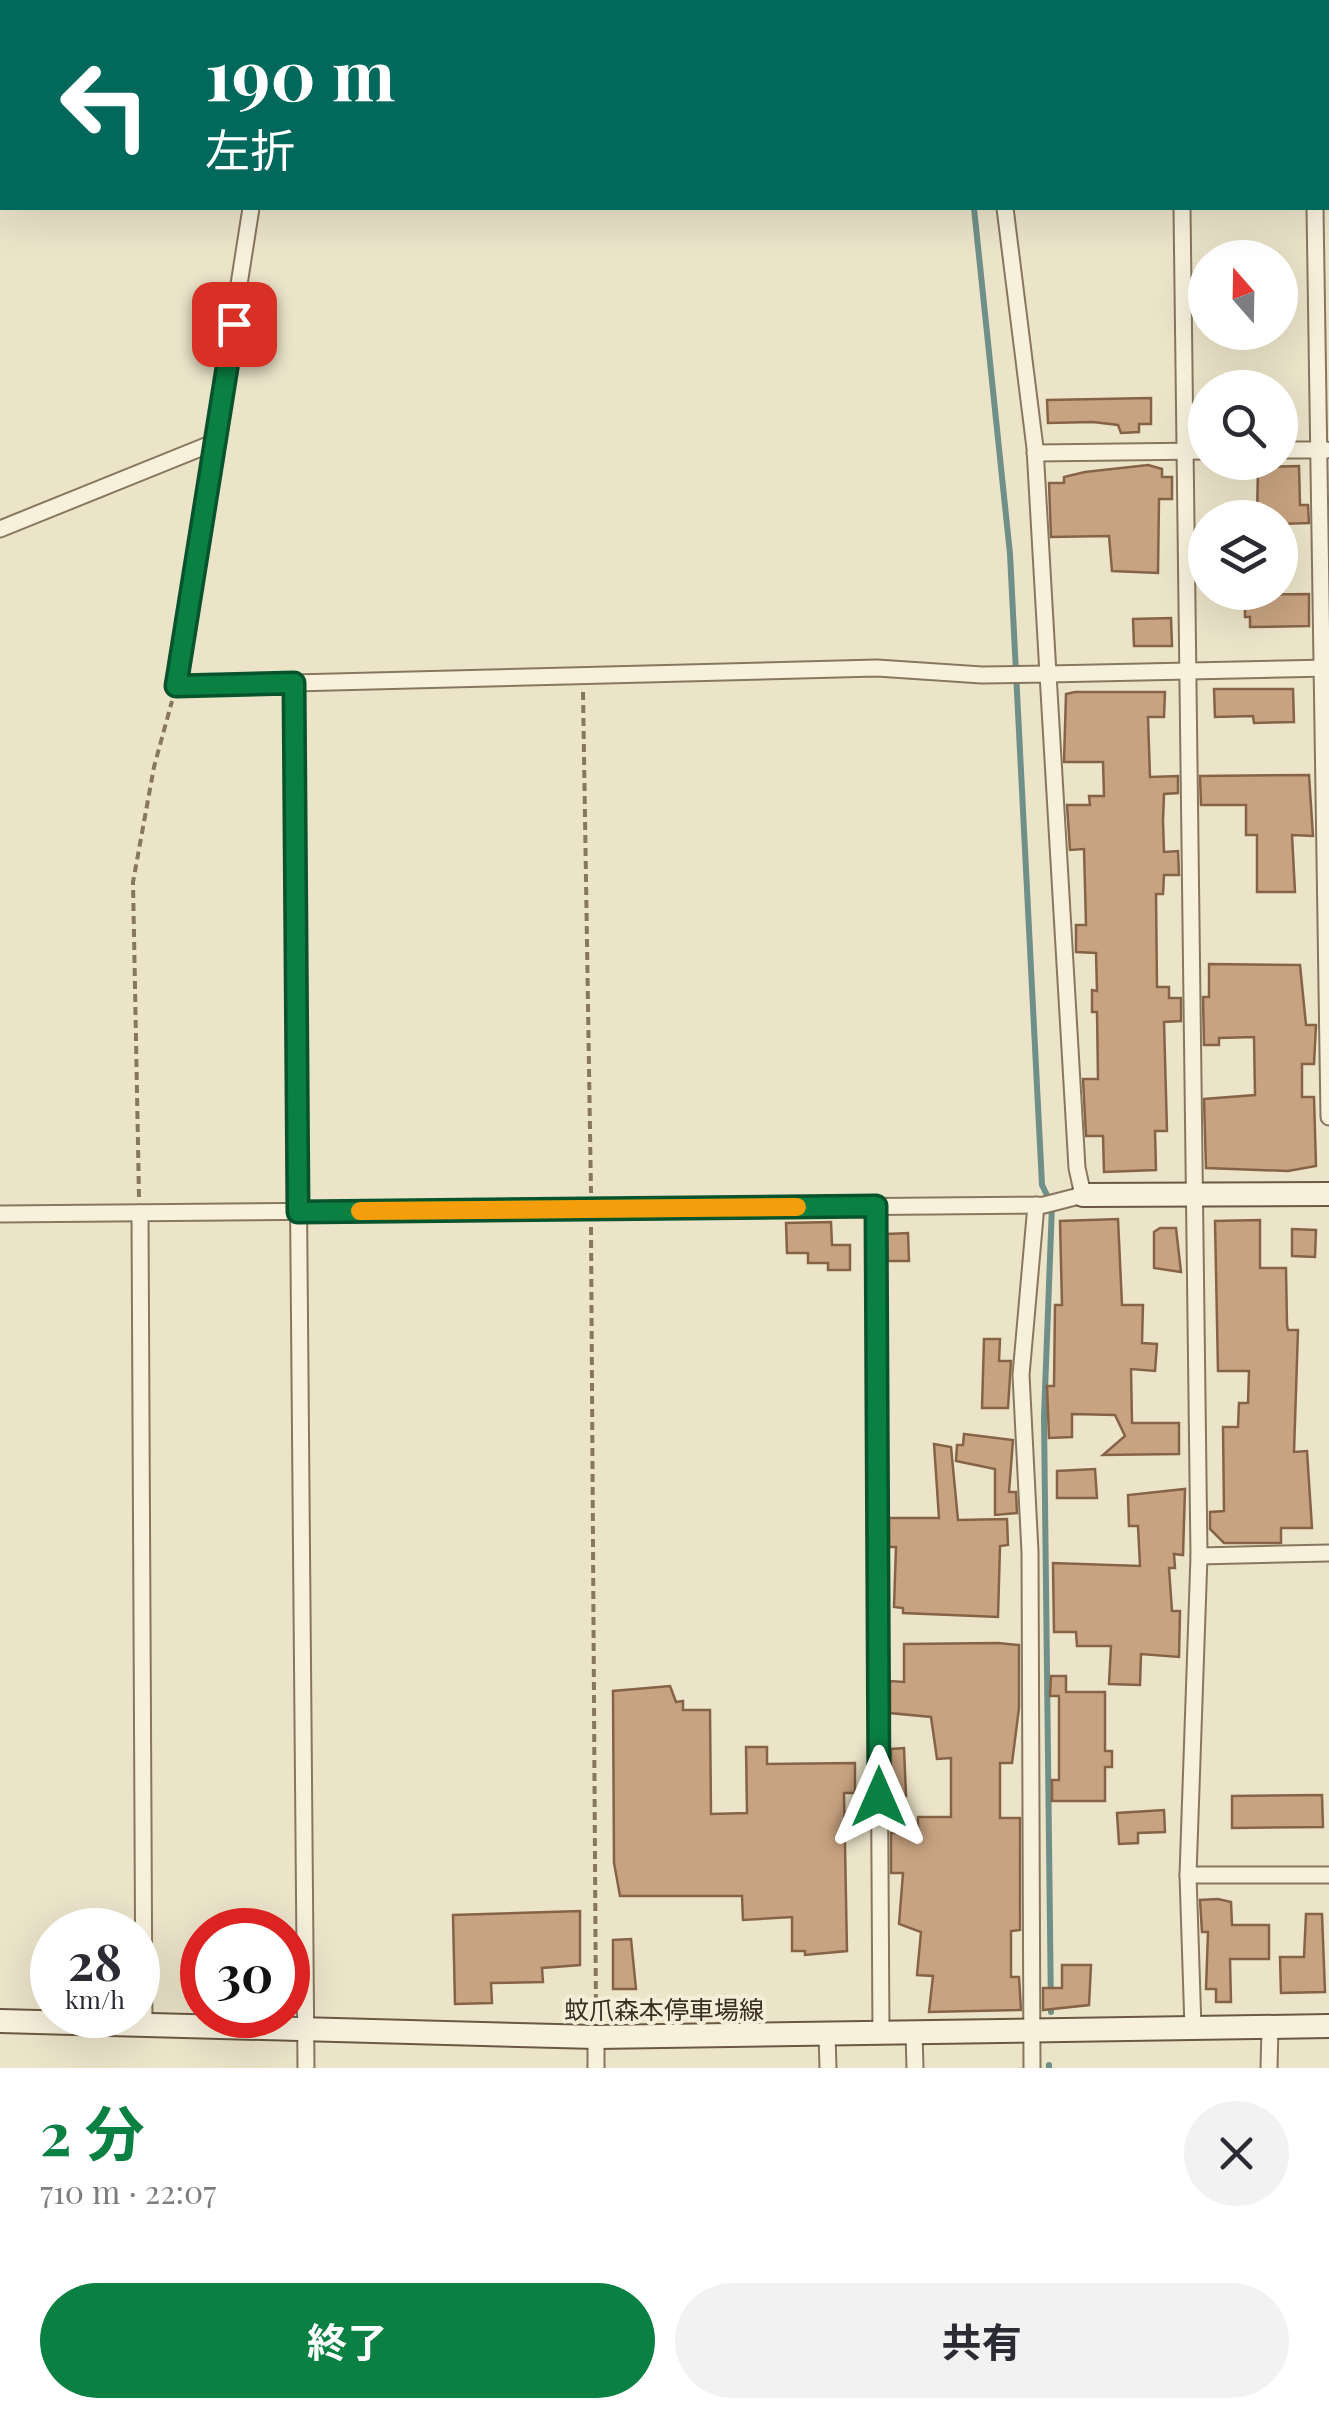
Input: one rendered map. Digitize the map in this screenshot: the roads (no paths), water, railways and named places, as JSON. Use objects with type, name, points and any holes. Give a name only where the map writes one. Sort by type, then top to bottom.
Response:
[{"type":"main road","points":[[1076,1197],[1329,1194]]},
{"type":"main road","name":"蚊爪森本停車場線","points":[[0,2021],[30,2022]]},
{"type":"main road","name":"蚊爪森本停車場線","points":[[310,2031],[596,2037],[1329,2026]]},
{"type":"street","points":[[251,210],[218,441],[176,686],[877,668],[982,675],[1326,668]]},
{"type":"street","points":[[0,1214],[1040,1205],[1076,1197],[1042,674],[1035,453],[1004,210]]},
{"type":"street","points":[[1182,210],[1192,370]]},
{"type":"street","points":[[1315,210],[1324,450],[1329,1117]]},
{"type":"street","points":[[0,529],[218,441]]},
{"type":"street","points":[[1298,450],[1324,450]]},
{"type":"street","points":[[1035,453],[1188,451]]},
{"type":"street","points":[[1192,2028],[1188,1876],[1199,1556],[1191,670],[1196,480]]},
{"type":"street","points":[[294,683],[305,1908]]},
{"type":"street","points":[[1032,2068],[1030,1552],[1021,1374],[1040,1205]]},
{"type":"street","points":[[876,1206],[880,2033]]},
{"type":"street","points":[[140,1213],[143,1908]]},
{"type":"street","points":[[1199,1556],[1329,1553]]},
{"type":"street","points":[[1188,1876],[1329,1875]]},
{"type":"street","points":[[1270,2027],[1270,2068]]},
{"type":"street","points":[[914,2033],[915,2068]]},
{"type":"street","points":[[827,2034],[828,2068]]},
{"type":"street","points":[[596,2037],[596,2068]]},
{"type":"street","points":[[306,2038],[306,2068]]},
{"type":"waterway","points":[[974,210],[1010,554],[1042,1185],[1052,1205],[1044,1417],[1051,2012]]}]
